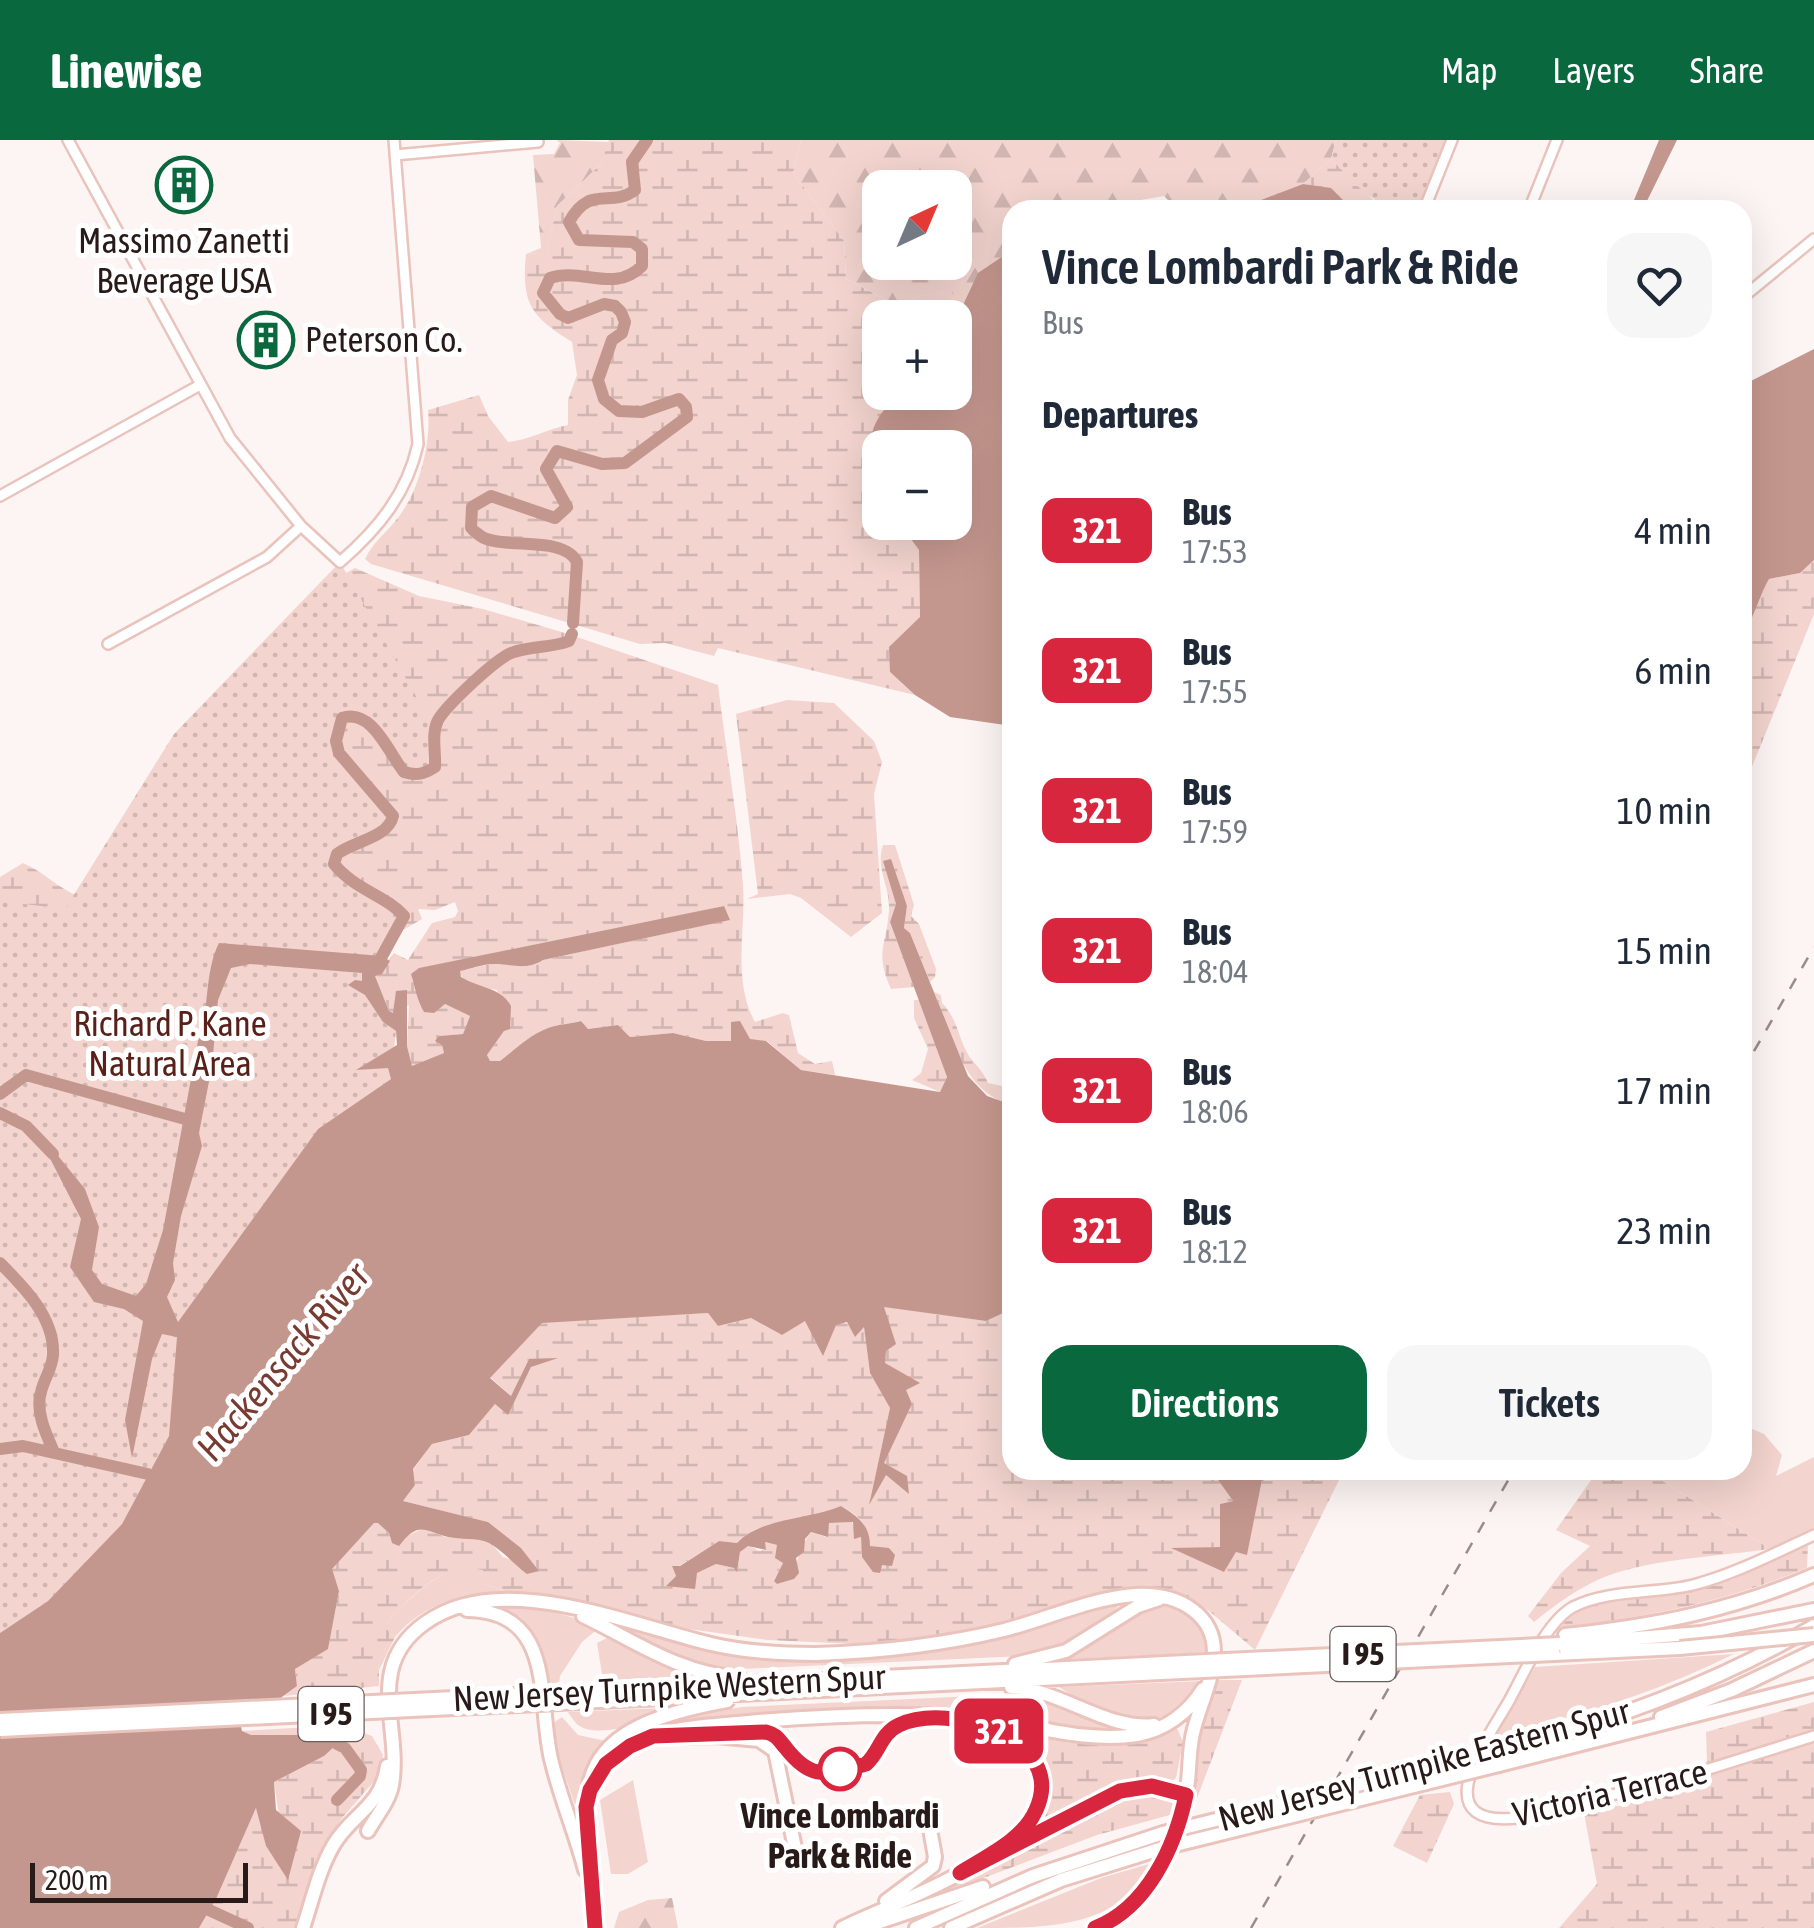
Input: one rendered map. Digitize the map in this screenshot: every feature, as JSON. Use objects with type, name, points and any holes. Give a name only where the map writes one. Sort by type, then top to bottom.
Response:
[{"type":"highway","points":[[1560,1645],[1700,1614],[1814,1575]]},
{"type":"highway","points":[[303,1928],[330,1850],[380,1791],[388,1764],[389,1684],[397,1654],[419,1627],[450,1611],[492,1601],[546,1604],[724,1647],[811,1654],[933,1644],[1004,1630],[1124,1596],[1166,1598],[1187,1605],[1206,1624],[1214,1648],[1192,1736],[1184,1802],[1162,1860],[1136,1901],[1118,1917],[1095,1928]]},
{"type":"highway","points":[[951,1674],[1058,1654],[1082,1644],[1144,1604],[1166,1598]]},
{"type":"highway","points":[[546,1604],[583,1616],[693,1670],[732,1677],[822,1680]]},
{"type":"highway","points":[[450,1611],[474,1610],[501,1616],[522,1631],[534,1650],[551,1760],[580,1854],[595,1922]]},
{"type":"highway","name":"New Jersey Turnpike Western Spur","points":[[0,1730],[661,1693],[822,1680],[1163,1668],[1560,1645],[1728,1628],[1814,1610]]},
{"type":"highway","name":"New Jersey Turnpike Eastern Spur","points":[[916,1928],[1048,1870],[1510,1748],[1668,1697],[1814,1626]]},
{"type":"highway","name":"New Jersey Turnpike Western Spur","points":[[0,1720],[661,1693],[789,1692],[1454,1649],[1487,1642],[1680,1648],[1814,1635]]},
{"type":"highway","points":[[1613,1737],[1732,1690],[1814,1651]]},
{"type":"highway","points":[[586,1800],[598,1774],[614,1756],[653,1736],[695,1727],[904,1714],[976,1718],[1114,1736],[1157,1730],[1198,1697],[1210,1676]]},
{"type":"highway","name":"New Jersey Turnpike Eastern Spur","points":[[951,1928],[1163,1840],[1499,1765],[1814,1685]]},
{"type":"highway","points":[[914,1686],[947,1690],[1032,1689],[1134,1725],[1148,1726],[1176,1718]]},
{"type":"highway","points":[[595,1922],[586,1800],[595,1762],[606,1747],[624,1732],[698,1707],[789,1692]]},
{"type":"highway","points":[[878,1744],[894,1728],[927,1716]]},
{"type":"highway","points":[[853,1926],[990,1854],[1020,1831],[1037,1808],[1039,1776],[1022,1747],[989,1727],[942,1717]]},
{"type":"highway","points":[[368,1831],[392,1786],[389,1729]]},
{"type":"highway","points":[[716,1736],[763,1732],[776,1735]]},
{"type":"highway","points":[[653,1736],[756,1739],[775,1751],[797,1858]]},
{"type":"highway","points":[[853,1926],[932,1868],[935,1857],[930,1829]]},
{"type":"highway","points":[[853,1926],[1048,1870]]},
{"type":"street","points":[[68,140],[230,438],[302,526],[340,562],[390,512],[404,488],[418,444],[394,140]]},
{"type":"street","points":[[1428,200],[1452,140]]},
{"type":"street","points":[[1533,200],[1556,140]]},
{"type":"street","points":[[396,155],[538,142]]},
{"type":"street","points":[[1752,290],[1814,239]]},
{"type":"street","points":[[0,496],[200,385]]},
{"type":"street","points":[[108,644],[267,557],[302,526]]},
{"type":"street","name":"Victoria Terrace","points":[[1814,1536],[1712,1579],[1588,1602],[1565,1614],[1550,1631],[1480,1752],[1467,1779],[1466,1794],[1474,1811],[1483,1817],[1518,1818],[1678,1779],[1814,1736]]},
{"type":"green space","points":[[557,140],[609,142],[601,164],[557,206],[545,261],[537,253],[526,254],[541,248],[533,155],[554,154],[560,143]]},
{"type":"green space","points":[[609,140],[801,140],[793,173],[844,241],[846,279],[886,300],[862,300],[862,410],[888,410],[883,430],[862,430],[862,540],[912,540],[919,550],[920,617],[890,672],[915,695],[718,648],[714,656],[665,643],[640,644],[371,564],[365,559],[410,499],[426,448],[428,410],[479,395],[488,416],[508,442],[568,425],[568,400],[577,375],[572,342],[547,325],[532,307],[525,285],[526,254],[537,253],[545,260],[557,206],[601,164]]},
{"type":"green space","points":[[801,140],[1336,140],[1331,159],[1303,184],[1261,200],[1168,200],[1164,196],[1141,200],[1002,200],[1002,257],[979,273],[966,300],[922,295],[909,300],[886,300],[846,279],[844,241],[793,173]]},
{"type":"green space","points":[[1336,140],[1445,140],[1422,200],[1375,200],[1331,159]]},
{"type":"green space","points":[[1331,159],[1373,200],[1343,200],[1331,189],[1303,184]]},
{"type":"green space","points":[[939,280],[947,280],[956,300],[909,300]]},
{"type":"green space","points":[[1814,560],[1814,614],[1752,767],[1752,617],[1769,579],[1799,573]]},
{"type":"green space","name":"Richard P. Kane Natural Area","points":[[340,562],[438,735],[434,736],[435,767],[415,775],[404,772],[371,725],[362,719],[342,718],[336,741],[340,753],[393,816],[385,829],[337,854],[334,863],[351,880],[404,916],[382,956],[362,973],[383,1022],[396,1031],[391,1079],[318,1129],[178,1323],[169,1436],[122,1524],[48,1601],[0,1633],[0,901],[65,909],[174,734]]},
{"type":"green space","name":"Richard P. Kane Natural Area","points":[[355,568],[419,596],[483,609],[565,633],[718,685],[741,860],[742,972],[748,1006],[755,1022],[783,1013],[789,1015],[798,1053],[815,1064],[832,1061],[835,1075],[801,1070],[767,1041],[706,1041],[673,1033],[630,1037],[618,1025],[587,1029],[581,1021],[541,1031],[500,1061],[490,1062],[487,1055],[504,1031],[497,990],[470,983],[459,971],[493,964],[531,965],[729,920],[723,906],[412,979],[439,1006],[445,1004],[470,1016],[463,1034],[440,1036],[444,1053],[412,1067],[407,1046],[409,1005],[393,1014],[389,1011],[375,976],[394,953],[408,960],[432,923],[455,917],[458,911],[455,902],[435,910],[418,909],[422,919],[398,933],[382,956],[362,953],[169,1436],[122,1524],[0,1633],[0,877],[23,863],[78,896],[49,947],[337,578]]},
{"type":"green space","points":[[787,700],[834,703],[874,741],[882,762],[874,794],[882,913],[851,937],[801,898],[790,894],[747,899],[758,894],[736,714]]},
{"type":"green space","points":[[883,845],[895,845],[914,905],[911,916],[919,924],[936,969],[930,982],[910,933],[904,928],[907,906],[884,862],[896,904],[890,922],[914,987],[891,989],[883,966],[889,909],[881,861]]},
{"type":"green space","points":[[934,992],[941,995],[965,1049],[988,1083],[1002,1086],[1002,1101],[981,1088],[953,1043]]},
{"type":"green space","points":[[914,1000],[919,1000],[947,1077],[940,1092],[912,1080],[921,1073],[928,1049],[914,1018]]},
{"type":"green space","points":[[883,1306],[986,1321],[1002,1314],[1002,1480],[1218,1480],[1233,1501],[1220,1504],[1220,1547],[1174,1549],[1224,1571],[1236,1552],[1247,1554],[1262,1480],[1339,1480],[1255,1650],[1209,1611],[1169,1589],[1133,1587],[1019,1621],[937,1636],[854,1644],[768,1640],[689,1629],[567,1598],[511,1593],[484,1584],[483,1570],[467,1570],[429,1583],[387,1622],[388,1631],[395,1637],[379,1670],[379,1686],[284,1696],[297,1686],[295,1669],[328,1648],[339,1591],[331,1569],[374,1523],[378,1522],[389,1533],[392,1543],[424,1528],[445,1537],[492,1544],[503,1557],[538,1570],[521,1548],[488,1522],[403,1501],[415,1485],[413,1470],[432,1444],[469,1435],[495,1404],[508,1414],[531,1367],[529,1359],[511,1396],[490,1377],[542,1322],[708,1313],[718,1326],[751,1318],[782,1335],[805,1320],[864,1326],[870,1373],[890,1408],[870,1500],[886,1474],[909,1493],[883,1464],[912,1404],[885,1363]],"holes":[[[841,1506],[859,1518],[870,1546],[878,1548],[862,1557],[861,1537],[858,1538],[852,1522],[829,1523],[826,1537],[811,1532],[807,1537],[794,1579],[777,1584],[774,1580],[783,1563],[778,1559],[777,1545],[764,1542],[766,1550],[748,1545],[740,1552],[738,1569],[716,1564],[697,1573],[694,1583],[667,1585],[676,1576],[672,1566],[679,1566],[719,1541],[737,1543],[760,1528]]]},
{"type":"green space","points":[[1752,1429],[1764,1434],[1782,1455],[1776,1476],[1814,1457],[1814,1528],[1770,1549],[1661,1480],[1752,1480]]},
{"type":"green space","points":[[1591,1480],[1661,1480],[1770,1549],[1625,1570],[1578,1590],[1534,1622],[1528,1616],[1561,1573],[1590,1546],[1556,1530]]},
{"type":"green space","points":[[1808,1542],[1807,1568],[1777,1580],[1686,1606],[1561,1627],[1571,1612],[1597,1604],[1667,1595],[1732,1580]]},
{"type":"green space","points":[[464,1568],[484,1570],[484,1584],[511,1593],[478,1594],[447,1601],[420,1615],[395,1637],[387,1631],[387,1622],[422,1589],[441,1576]]},
{"type":"green space","points":[[1125,1599],[1078,1636],[1021,1656],[740,1669],[694,1663],[607,1625],[603,1619],[706,1645],[870,1655]]},
{"type":"green space","points":[[1165,1603],[1197,1619],[1211,1652],[1050,1660],[1148,1606]]},
{"type":"green space","points":[[492,1605],[547,1611],[599,1628],[582,1642],[559,1683],[548,1683],[544,1654],[534,1634]]},
{"type":"green space","points":[[609,1637],[688,1673],[678,1677],[603,1680],[597,1643]]},
{"type":"green space","points":[[1734,1654],[1617,1702],[1495,1737],[1535,1667]]},
{"type":"green space","points":[[1218,1680],[1242,1680],[1197,1798],[1192,1799],[1198,1737]]},
{"type":"green space","points":[[1202,1681],[1188,1701],[1155,1719],[1117,1715],[1059,1687]]},
{"type":"green space","points":[[1017,1694],[1063,1705],[1115,1728],[1114,1732],[894,1710],[626,1740],[683,1719],[742,1707]]},
{"type":"green space","points":[[1814,1702],[1814,1928],[1559,1928],[1597,1884],[1584,1813],[1693,1790],[1707,1762],[1706,1732]]},
{"type":"green space","points":[[689,1707],[633,1725],[602,1730],[578,1725],[568,1712]]},
{"type":"green space","points":[[562,1717],[578,1735],[606,1741],[580,1784],[582,1826],[560,1761],[553,1723]]},
{"type":"green space","points":[[344,1725],[372,1736],[383,1755],[376,1779],[342,1818],[326,1844],[297,1928],[199,1928],[257,1806],[266,1846],[288,1878],[274,1782],[324,1756],[315,1735],[251,1735],[241,1731]]},
{"type":"green space","points":[[1177,1728],[1183,1742],[1176,1778],[1164,1783],[1129,1782],[1107,1790],[1009,1847],[1033,1816],[1043,1792],[1039,1768],[1017,1734],[1118,1741]]},
{"type":"green space","points":[[633,1780],[648,1862],[628,1874],[611,1874],[600,1800]]},
{"type":"green space","points":[[1152,1788],[1177,1799],[1177,1813],[1097,1835],[936,1896],[939,1887],[1002,1860],[1096,1806]]},
{"type":"green space","points":[[1450,1792],[1454,1804],[1427,1863],[1393,1846],[1420,1795]]},
{"type":"green space","points":[[1156,1862],[1123,1900],[1102,1912],[1057,1925],[977,1928],[1101,1878]]},
{"type":"green space","points":[[672,1898],[678,1928],[614,1928],[619,1912],[648,1900]]},
{"type":"water","points":[[1659,140],[1677,140],[1647,200],[1634,200]]},
{"type":"water","points":[[1303,184],[1331,188],[1343,200],[1261,200]]},
{"type":"water","points":[[1002,257],[1002,725],[950,717],[915,695],[890,672],[889,647],[920,617],[919,550],[912,540],[972,540],[972,430],[874,430],[884,410],[972,410],[972,300],[965,300],[978,273]]},
{"type":"water","points":[[1814,349],[1814,560],[1800,573],[1769,579],[1752,617],[1752,380]]},
{"type":"water","name":"Hackensack River","points":[[891,859],[907,906],[904,928],[910,933],[968,1076],[987,1096],[1002,1101],[1002,1314],[986,1321],[884,1307],[896,1344],[886,1351],[885,1363],[920,1383],[906,1390],[912,1404],[884,1463],[907,1476],[909,1494],[886,1475],[869,1505],[890,1408],[870,1373],[864,1327],[855,1337],[847,1322],[836,1325],[823,1356],[805,1321],[782,1335],[751,1318],[718,1326],[708,1313],[542,1323],[490,1378],[511,1396],[529,1359],[558,1358],[531,1367],[508,1415],[495,1404],[469,1435],[432,1444],[413,1469],[415,1485],[403,1501],[488,1522],[521,1548],[539,1571],[527,1574],[484,1541],[427,1530],[417,1530],[399,1546],[374,1523],[332,1569],[339,1591],[328,1649],[295,1669],[297,1686],[241,1727],[251,1735],[315,1735],[337,1744],[324,1756],[274,1782],[276,1810],[301,1831],[288,1880],[266,1846],[256,1808],[199,1928],[0,1928],[0,1633],[48,1601],[122,1524],[169,1436],[177,1337],[162,1334],[152,1359],[132,1458],[125,1420],[143,1321],[124,1309],[94,1302],[70,1267],[81,1219],[33,1125],[85,1189],[99,1227],[92,1270],[102,1284],[136,1296],[146,1284],[163,1230],[211,967],[219,943],[382,956],[390,961],[382,974],[375,976],[393,1013],[396,991],[407,990],[407,1046],[412,1066],[444,1053],[442,1045],[435,1041],[439,1036],[463,1034],[470,1016],[445,1004],[434,1013],[424,1012],[411,974],[419,968],[724,906],[730,920],[531,965],[490,964],[460,971],[461,977],[495,991],[511,1006],[510,1029],[504,1031],[487,1055],[490,1061],[500,1061],[541,1031],[581,1021],[588,1029],[618,1025],[630,1037],[673,1033],[706,1041],[731,1041],[731,1022],[740,1021],[750,1039],[766,1041],[801,1070],[940,1092],[947,1077],[890,922],[896,904],[883,861]],"holes":[[[250,964],[362,973],[362,981],[348,985],[365,995],[383,1022],[396,1031],[397,1045],[356,1070],[388,1068],[391,1079],[318,1129],[178,1322],[167,1297],[175,1280],[173,1263],[181,1216],[202,1146],[199,1133],[212,1066],[218,1000],[231,968]]]},
{"type":"water","points":[[1218,1480],[1262,1480],[1247,1555],[1236,1552],[1224,1572],[1171,1548],[1220,1547],[1220,1504],[1233,1501]]},
{"type":"water","points":[[841,1506],[862,1523],[870,1546],[889,1548],[895,1555],[892,1566],[882,1565],[880,1573],[873,1572],[862,1557],[861,1537],[854,1539],[853,1522],[829,1523],[828,1537],[811,1532],[805,1539],[804,1552],[796,1558],[799,1573],[794,1579],[777,1584],[774,1581],[783,1563],[775,1558],[777,1545],[765,1542],[766,1550],[748,1546],[740,1552],[737,1572],[716,1564],[697,1573],[695,1589],[666,1586],[676,1576],[672,1566],[680,1566],[719,1541],[737,1543],[759,1528]]},
{"type":"waterway","points":[[573,623],[577,562],[560,549],[483,538],[471,528],[472,507],[491,496],[555,518],[567,507],[546,469],[557,451],[602,464],[625,463],[687,417],[686,407],[679,399],[642,412],[619,411],[604,399],[598,380],[612,340],[622,333],[625,322],[621,312],[604,304],[568,318],[543,293],[550,278],[620,278],[642,266],[642,249],[633,242],[579,240],[569,222],[585,203],[617,198],[635,190],[632,162],[647,140]]},
{"type":"waterway","points":[[382,956],[404,916],[334,864],[337,854],[378,834],[393,816],[339,753],[336,741],[342,718],[362,719],[371,725],[404,772],[424,773],[435,767],[438,720],[473,682],[507,655],[569,641],[572,634]]},
{"type":"waterway","points":[[0,1094],[26,1075],[185,1119]]},
{"type":"waterway","points":[[0,1113],[26,1126],[53,1154]]},
{"type":"waterway","points":[[0,1263],[36,1304],[49,1328],[53,1355],[39,1407],[54,1452]]},
{"type":"waterway","points":[[0,1449],[23,1446],[148,1474]]},
{"type":"waterway","points":[[337,1744],[345,1748],[361,1770],[337,1800]]},
{"type":"waterway","points":[[209,1910],[248,1928]]},
{"type":"railway","points":[[1752,1055],[1814,947]]},
{"type":"railway","points":[[1251,1928],[1508,1480]]},
{"type":"bus line","name":"321","points":[[595,1928],[586,1800],[594,1781],[614,1756],[653,1736],[766,1732],[776,1735],[804,1770],[819,1773],[866,1764],[890,1730],[927,1716],[997,1730],[1022,1747],[1039,1776],[1039,1802],[1029,1822],[1010,1840],[960,1873],[1120,1791],[1152,1786],[1186,1795],[1179,1821],[1150,1882],[1124,1912],[1095,1928]]},
{"type":"place","name":"Massimo Zanetti Beverage USA","points":[[184,185]]},
{"type":"place","name":"Peterson Co.","points":[[266,340]]},
{"type":"place","name":"Vince Lombardi Park & Ride","points":[[840,1769]]}]
